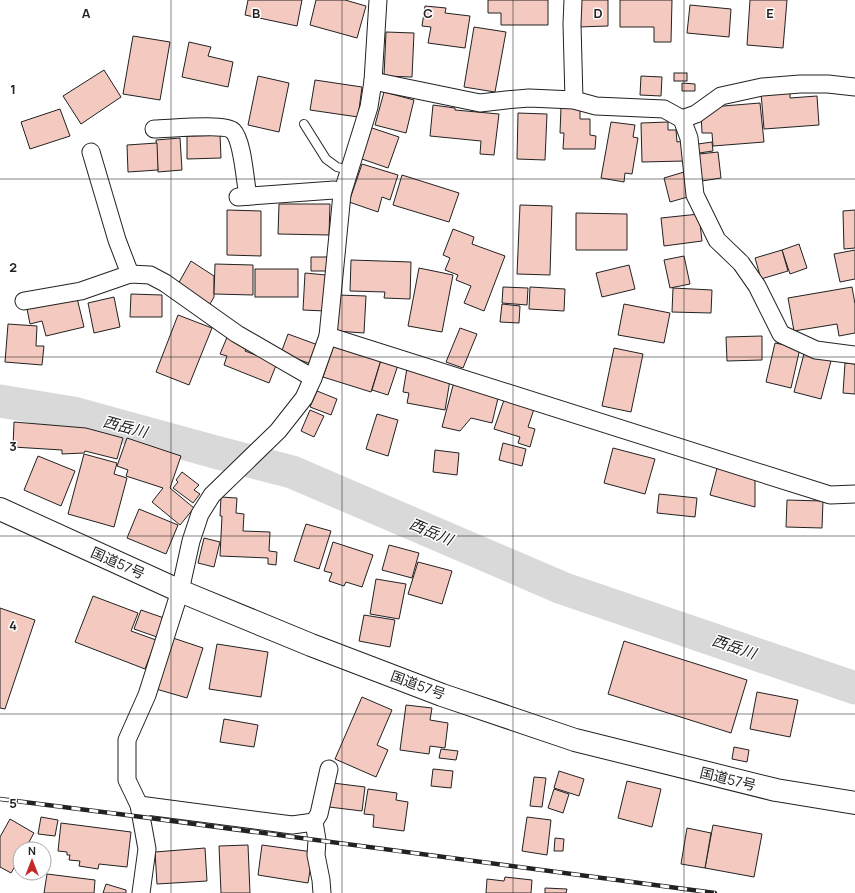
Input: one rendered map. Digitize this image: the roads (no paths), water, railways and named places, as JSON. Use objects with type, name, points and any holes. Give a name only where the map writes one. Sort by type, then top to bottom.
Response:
[{"type":"highway","name":"国道57号","points":[[0,509],[180,591],[311,645],[442,695],[575,740],[776,790],[855,803]]},
{"type":"street","points":[[141,893],[147,849],[139,805],[127,780],[127,740],[147,695],[180,591],[191,541],[200,514],[212,495],[278,431],[304,398],[328,336],[342,194],[369,107],[373,81],[378,0]]},
{"type":"street","points":[[573,0],[572,24],[574,100]]},
{"type":"street","points":[[373,81],[480,103],[529,98],[574,100],[596,106],[664,109],[682,119],[689,138],[695,195],[717,240],[741,263],[757,286],[781,334],[816,350],[855,355]]},
{"type":"street","points":[[682,119],[696,114],[721,96],[762,87],[807,84],[855,87]]},
{"type":"street","points":[[154,130],[221,126],[233,130],[239,140],[243,197],[334,190],[342,194]]},
{"type":"street","points":[[91,152],[116,240],[130,274]]},
{"type":"street","points":[[24,301],[81,291],[130,274],[150,274],[237,334],[313,378]]},
{"type":"street","points":[[328,336],[830,495],[855,494]]},
{"type":"street","points":[[322,893],[316,855],[317,840],[314,822],[319,814],[329,769]]},
{"type":"street","points":[[139,805],[292,825],[314,822]]},
{"type":"lane","points":[[304,124],[326,159],[336,167],[349,170]]},
{"type":"waterway","name":"西岳川","points":[[0,401],[73,413],[292,472],[562,588],[855,688]]},
{"type":"railway","points":[[0,799],[715,893]]}]
